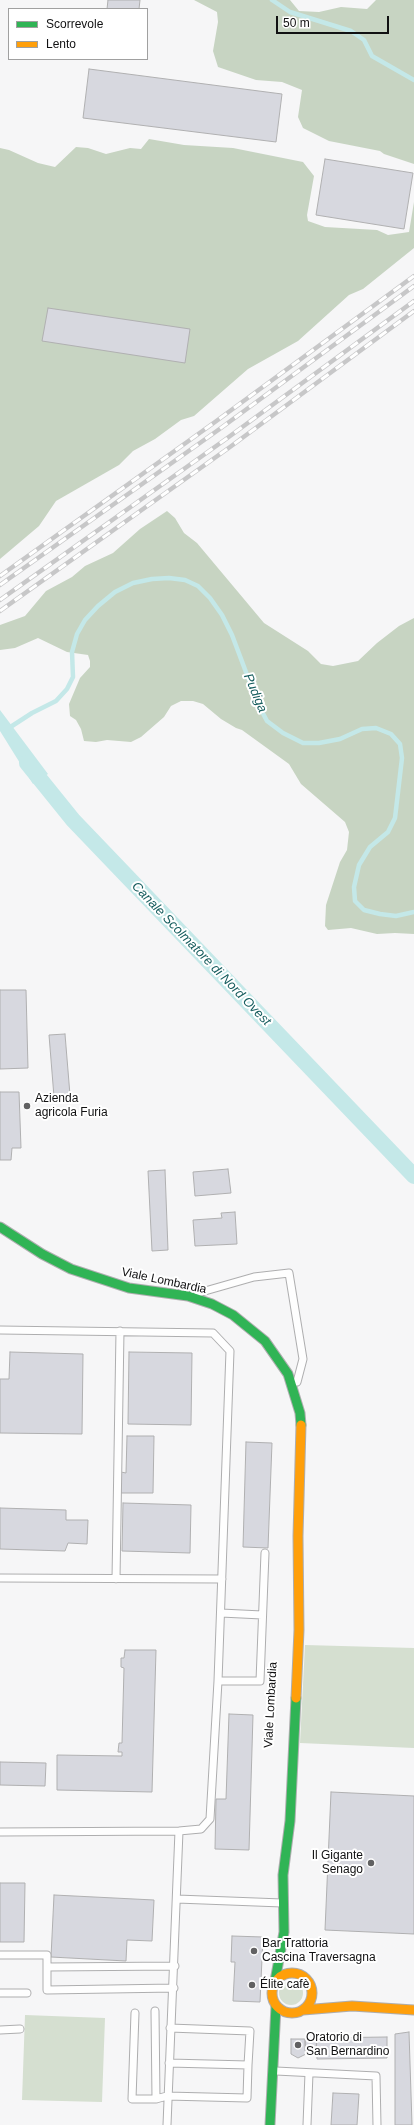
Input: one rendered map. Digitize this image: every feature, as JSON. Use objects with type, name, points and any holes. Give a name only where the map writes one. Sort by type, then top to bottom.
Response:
[{"type":"street","name":"Viale Lombardia","points":[[0,1227],[42,1254],[71,1269],[129,1288],[188,1296],[212,1304],[250,1327],[265,1341],[288,1374],[294,1390],[300,1413],[302,1435],[298,1536],[299,1630],[290,1821],[283,1875],[282,1903],[284,1932],[275,1981]]},
{"type":"street","name":"Viale Lombardia","points":[[290,1612],[298,1536]]},
{"type":"street","name":"Viale Lombardia","points":[[279,1830],[283,1875]]},
{"type":"street","name":"Viale Lombardia","points":[[284,1932],[292,1951]]},
{"type":"street","points":[[292,2024],[309,2004],[312,1997],[307,1980],[298,1964]]},
{"type":"street","points":[[270,2125],[276,2049],[276,2006],[271,1992],[275,1981],[286,1973],[292,1972],[322,1990]]},
{"type":"street","points":[[335,1997],[352,2006]]},
{"type":"street","points":[[276,2006],[288,2013],[352,2006],[414,2010]]},
{"type":"street","points":[[276,2049],[284,2036]]},
{"type":"lane","points":[[188,1296],[254,1277],[288,1274],[303,1359],[294,1390]]},
{"type":"lane","points":[[0,1330],[213,1333],[230,1351],[221,1613],[210,1819],[201,1829],[179,1831],[0,1832]]},
{"type":"lane","points":[[116,1579],[120,1332]]},
{"type":"lane","points":[[218,1681],[260,1681],[264,1553]]},
{"type":"lane","points":[[0,1578],[222,1579]]},
{"type":"lane","points":[[221,1613],[262,1615]]},
{"type":"lane","points":[[167,2125],[170,2028],[175,1966],[179,1831]]},
{"type":"lane","points":[[177,1899],[282,1903]]},
{"type":"lane","points":[[0,1955],[47,1955],[47,1990],[174,1988]]},
{"type":"lane","points":[[47,1967],[175,1966]]},
{"type":"lane","points":[[0,1993],[27,1993]]},
{"type":"lane","points":[[155,2011],[156,2099]]},
{"type":"lane","points":[[135,2013],[132,2099],[156,2099],[167,2096],[248,2098],[250,2031],[170,2028]]},
{"type":"lane","points":[[0,2030],[20,2029]]},
{"type":"lane","points":[[169,2063],[248,2065]]},
{"type":"lane","points":[[274,2071],[376,2076],[377,2125]]},
{"type":"lane","points":[[308,2125],[309,2073]]},
{"type":"green space","points":[[194,0],[290,0],[299,11],[319,12],[341,7],[367,9],[376,0],[414,0],[414,164],[384,154],[380,151],[329,141],[303,128],[298,117],[302,90],[282,82],[256,80],[218,67],[213,51],[218,22],[217,12]]},
{"type":"green space","points":[[149,139],[184,145],[233,148],[303,162],[314,176],[307,215],[308,221],[325,227],[377,230],[388,235],[409,232],[414,202],[414,248],[363,289],[349,295],[298,341],[248,369],[194,416],[181,420],[155,439],[133,451],[119,465],[56,501],[39,526],[0,559],[0,148],[9,150],[38,163],[55,167],[76,147],[88,148],[106,154],[130,148],[141,149]]},
{"type":"green space","points":[[167,511],[175,518],[184,533],[197,543],[264,623],[308,651],[321,664],[333,666],[358,661],[377,643],[399,626],[414,618],[414,934],[377,934],[351,928],[328,930],[325,926],[326,905],[340,862],[347,850],[349,832],[345,822],[301,784],[289,764],[242,730],[221,719],[203,704],[193,701],[181,701],[171,706],[164,717],[141,737],[131,742],[107,740],[96,742],[84,741],[81,729],[76,720],[70,716],[69,704],[80,678],[90,667],[88,655],[67,652],[38,638],[15,648],[0,650],[0,625],[25,616],[46,591],[72,577],[85,566],[113,553],[140,529]]},
{"type":"green space","points":[[305,1645],[414,1648],[414,1748],[300,1743]]},
{"type":"green space","points":[[291,1981],[296,1982],[302,1988],[302,1998],[296,2004],[291,2005],[286,2004],[280,1998],[279,1993],[280,1988],[286,1982]]},
{"type":"green space","points":[[25,2015],[105,2018],[102,2102],[22,2100]]},
{"type":"water","points":[[0,710],[48,774],[33,784],[0,731]]},
{"type":"building","points":[[108,0],[140,0],[139,8],[107,8]]},
{"type":"building","points":[[89,69],[282,94],[276,142],[83,118]]},
{"type":"building","points":[[325,159],[413,173],[404,229],[316,215]]},
{"type":"building","points":[[48,308],[190,329],[185,363],[42,341]]},
{"type":"building","points":[[0,990],[26,990],[28,1068],[0,1069]]},
{"type":"building","points":[[65,1034],[70,1095],[54,1097],[49,1035]]},
{"type":"building","points":[[0,1092],[19,1092],[21,1148],[12,1148],[11,1160],[0,1160]]},
{"type":"building","points":[[228,1169],[231,1193],[195,1196],[193,1172]]},
{"type":"building","points":[[165,1170],[168,1250],[152,1251],[148,1171]]},
{"type":"building","points":[[235,1212],[237,1244],[195,1246],[193,1220],[222,1218],[221,1213]]},
{"type":"building","points":[[10,1352],[83,1354],[82,1434],[0,1433],[0,1379],[9,1379]]},
{"type":"building","points":[[129,1352],[192,1353],[191,1425],[128,1424]]},
{"type":"building","points":[[127,1436],[154,1436],[153,1493],[121,1493],[121,1472],[126,1473]]},
{"type":"building","points":[[246,1442],[272,1443],[268,1548],[243,1547]]},
{"type":"building","points":[[123,1503],[191,1505],[190,1553],[122,1551]]},
{"type":"building","points":[[0,1508],[66,1510],[66,1520],[88,1520],[87,1544],[68,1543],[65,1551],[0,1549]]},
{"type":"building","points":[[125,1650],[156,1650],[152,1792],[57,1790],[57,1755],[122,1756],[122,1752],[118,1752],[119,1743],[122,1743],[124,1668],[121,1667],[121,1658],[124,1658]]},
{"type":"building","points":[[229,1714],[253,1715],[249,1850],[215,1849],[216,1799],[226,1799]]},
{"type":"building","points":[[0,1762],[46,1763],[45,1786],[0,1785]]},
{"type":"building","name":"Il Gigante Senago","points":[[331,1792],[414,1796],[414,1934],[325,1930]]},
{"type":"building","points":[[0,1883],[25,1883],[24,1942],[0,1942]]},
{"type":"building","points":[[54,1895],[154,1900],[152,1941],[127,1940],[126,1961],[51,1957]]},
{"type":"building","points":[[232,1936],[263,1937],[260,2002],[233,2001],[235,1962],[231,1962]]},
{"type":"building","points":[[409,2032],[412,2125],[395,2125],[395,2034]]},
{"type":"building","points":[[387,2037],[387,2058],[317,2059],[316,2038]]},
{"type":"building","name":"Oratorio di San Bernardino","points":[[291,2039],[305,2039],[306,2054],[298,2058],[291,2054]]},
{"type":"building","points":[[317,2039],[316,2052],[305,2051],[305,2040]]},
{"type":"building","points":[[333,2093],[359,2094],[357,2125],[331,2125]]},
{"type":"waterway","points":[[272,0],[290,12],[351,31],[364,40],[372,56],[414,80]]},
{"type":"waterway","name":"Pudiga","points":[[12,726],[32,713],[56,701],[67,689],[73,677],[72,652],[77,634],[85,620],[98,606],[115,592],[133,583],[152,579],[169,578],[185,580],[198,586],[210,598],[222,615],[232,635],[258,704],[267,721],[283,733],[303,743],[319,743],[340,739],[362,729],[376,728],[391,734],[400,744],[402,758],[395,818],[388,832],[370,847],[359,865],[354,887],[355,901],[364,910],[380,914],[396,916],[414,912]]},
{"type":"waterway","name":"Canale Scolmatore di Nord Ovest","points":[[27,763],[73,820],[414,1176]]},
{"type":"railway","points":[[0,576],[215,422],[414,276]]},
{"type":"railway","points":[[0,585],[221,428],[414,286]]},
{"type":"railway","points":[[0,600],[226,439],[414,301]]},
{"type":"railway","points":[[0,611],[230,447],[414,311]]},
{"type":"traffic: fast","points":[[0,1227],[42,1254],[71,1269],[129,1288],[188,1296],[212,1304],[233,1315],[265,1341],[288,1374],[300,1413],[301,1425]]},
{"type":"traffic: fast","points":[[275,1981],[284,1932],[283,1875],[290,1821],[296,1698]]},
{"type":"traffic: fast","points":[[270,2125],[276,2006]]},
{"type":"traffic: slow","points":[[296,1698],[299,1630],[298,1536],[301,1425]]},
{"type":"traffic: slow","points":[[296,1973],[303,1976],[309,1982],[312,1993],[311,2001],[303,2010],[296,2013],[288,2013],[281,2010],[273,2001],[272,1989],[275,1982],[284,1974],[296,1973]]},
{"type":"traffic: slow","points":[[303,2010],[352,2006],[414,2010]]},
{"type":"place","name":"Azienda agricola Furia","points":[[27,1106]]},
{"type":"place","name":"Il Gigante Senago","points":[[371,1863]]},
{"type":"place","name":"Bar Trattoria Cascina Traversagna","points":[[254,1951]]},
{"type":"place","name":"Élite cafè","points":[[252,1985]]},
{"type":"place","name":"Oratorio di San Bernardino","points":[[298,2045]]}]
